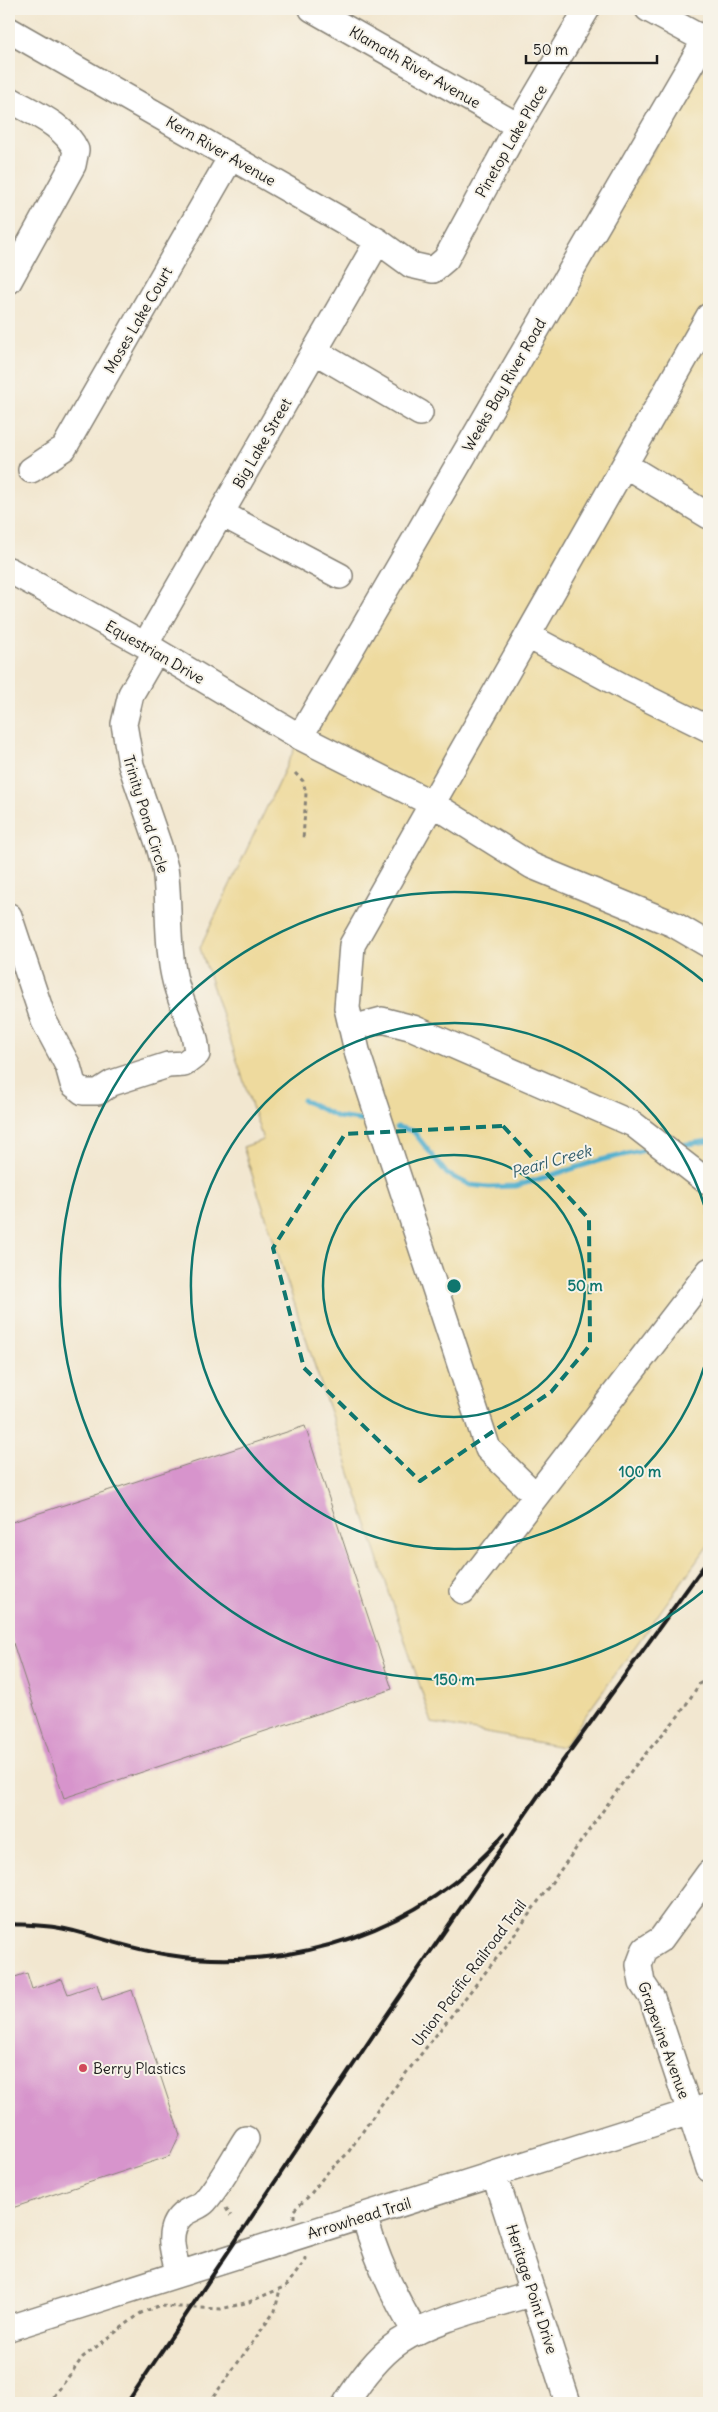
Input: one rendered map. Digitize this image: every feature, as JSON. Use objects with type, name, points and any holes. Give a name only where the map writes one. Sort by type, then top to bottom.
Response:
[{"type":"street","name":"Klamath River Avenue","points":[[312,9],[518,126]]},
{"type":"street","name":"Pinetop Lake Place","points":[[433,270],[446,259],[518,126],[587,9]]},
{"type":"street","points":[[648,9],[707,37]]},
{"type":"street","name":"Kern River Avenue","points":[[9,30],[378,241],[411,265],[433,270]]},
{"type":"street","name":"Weeks Bay River Road","points":[[300,737],[707,37]]},
{"type":"street","points":[[9,100],[59,127],[67,135],[76,150],[74,165],[9,281]]},
{"type":"street","name":"Moses Lake Court","points":[[31,470],[64,448],[231,157]]},
{"type":"street","name":"Big Lake Street","points":[[151,648],[222,514],[378,241]]},
{"type":"street","points":[[536,1496],[488,1449],[358,1055],[347,1008],[352,946],[709,316]]},
{"type":"street","points":[[314,351],[420,412]]},
{"type":"street","points":[[625,465],[709,516]]},
{"type":"street","points":[[222,514],[340,576]]},
{"type":"street","name":"Equestrian Drive","points":[[9,570],[151,648],[300,737],[433,804],[532,866],[673,924],[709,945]]},
{"type":"street","points":[[528,636],[709,729]]},
{"type":"street","name":"Trinity Pond Circle","points":[[9,916],[44,1021],[68,1066],[73,1084],[83,1092],[98,1092],[112,1083],[168,1065],[184,1064],[197,1054],[196,1038],[179,997],[174,977],[170,953],[168,888],[165,868],[126,747],[124,724],[126,708],[151,648]]},
{"type":"street","points":[[352,1028],[382,1020],[413,1028],[633,1124],[709,1183]]},
{"type":"street","points":[[463,1591],[709,1272]]},
{"type":"street","name":"Grapevine Avenue","points":[[709,1873],[660,1939],[645,1949],[638,1965],[642,1983],[652,1998],[700,2109],[709,2169]]},
{"type":"street","name":"Arrowhead Trail","points":[[9,2328],[495,2176],[700,2109]]},
{"type":"street","points":[[179,2274],[172,2249],[174,2224],[183,2215],[205,2202],[246,2139]]},
{"type":"street","name":"Heritage Point Drive","points":[[495,2176],[568,2403]]},
{"type":"street","points":[[364,2216],[370,2238],[416,2333]]},
{"type":"street","points":[[346,2403],[362,2379],[398,2343],[442,2322],[533,2293]]},
{"type":"path","points":[[295,773],[303,781],[306,793],[303,840]]},
{"type":"path","name":"Union Pacific Railroad Trail","points":[[49,2403],[82,2357],[141,2313],[158,2306],[222,2309],[280,2290],[292,2280],[306,2260],[294,2210],[309,2196],[326,2174],[347,2154],[381,2104],[510,1941],[634,1767],[680,1714],[709,1669]]},
{"type":"path","points":[[225,2208],[231,2216]]},
{"type":"path","name":"Union Pacific Railroad Trail","points":[[209,2403],[275,2311],[280,2290]]},
{"type":"highlighted area","points":[[503,1126],[589,1219],[590,1345],[551,1392],[420,1481],[304,1368],[273,1248],[345,1134]]},
{"type":"sand","points":[[709,59],[709,1544],[563,1747],[432,1723],[243,1147],[263,1140],[200,948],[300,737]]},
{"type":"building","points":[[305,1426],[392,1689],[64,1798],[9,1631],[9,1523]]},
{"type":"building","name":"Berry Plastics","points":[[27,1973],[32,1989],[62,1979],[68,1994],[97,1984],[102,2000],[132,1990],[180,2135],[170,2156],[9,2209],[9,1979]]},
{"type":"waterway","name":"Pearl Creek","points":[[303,1100],[337,1117],[373,1122]]},
{"type":"waterway","name":"Pearl Creek","points":[[397,1127],[413,1131],[447,1174],[470,1185],[489,1187],[516,1186],[601,1160],[645,1150]]},
{"type":"waterway","name":"Pearl Creek","points":[[681,1145],[709,1141]]},
{"type":"railway","points":[[127,2403],[384,2019],[549,1780],[709,1559]]},
{"type":"railway","points":[[9,1924],[58,1928],[169,1955],[215,1959],[261,1958],[307,1950],[352,1938],[395,1919],[435,1896],[472,1868],[504,1834]]},
{"type":"place","name":"Berry Plastics","points":[[83,2068]]}]
